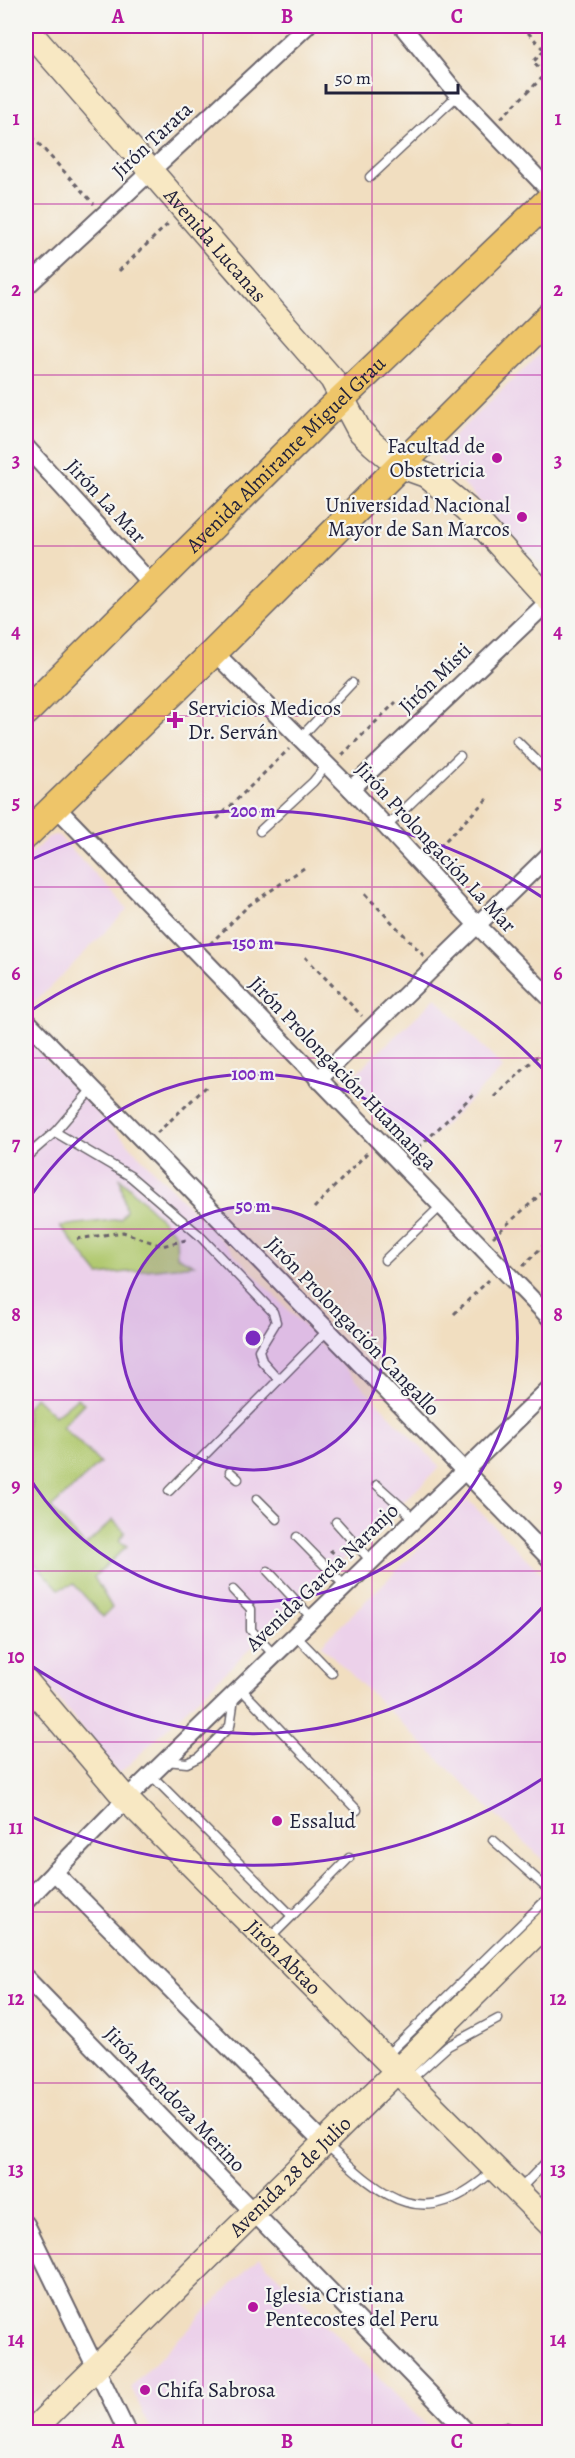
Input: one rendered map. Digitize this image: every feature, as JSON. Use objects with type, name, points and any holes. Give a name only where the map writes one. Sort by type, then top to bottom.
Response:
[{"type":"main road","name":"Avenida Almirante Miguel Grau","points":[[26,712],[342,398],[549,199]]},
{"type":"main road","points":[[26,835],[214,652],[549,316]]},
{"type":"street","name":"Jirón Tarata","points":[[26,287],[307,26]]},
{"type":"street","points":[[402,26],[458,95],[549,191]]},
{"type":"street","name":"Avenida Lucanas","points":[[26,28],[332,379],[359,430],[398,465]]},
{"type":"street","name":"Jirón La Mar","points":[[26,447],[153,586]]},
{"type":"street","points":[[398,465],[426,475],[467,509],[549,601]]},
{"type":"street","name":"Jirón Misti","points":[[351,789],[549,601]]},
{"type":"street","name":"Jirón Prolongación La Mar","points":[[214,652],[329,766],[478,926],[549,998]]},
{"type":"street","name":"Jirón Prolongación Huamanga","points":[[55,806],[549,1318]]},
{"type":"street","points":[[318,1080],[478,926],[549,854]]},
{"type":"street","name":"Jirón Prolongación Cangallo","points":[[26,1020],[549,1559]]},
{"type":"street","name":"Avenida García Naranjo","points":[[26,1901],[126,1799],[549,1388]]},
{"type":"street","name":"Jirón Abtao","points":[[26,1681],[126,1799],[549,2224]]},
{"type":"street","points":[[54,1872],[324,2143]]},
{"type":"street","name":"Avenida 28 de Julio","points":[[31,2433],[549,1920]]},
{"type":"street","name":"Jirón Mendoza Merino","points":[[26,1978],[467,2433]]},
{"type":"street","points":[[26,2224],[127,2433]]},
{"type":"lane","points":[[370,177],[458,95]]},
{"type":"lane","points":[[300,738],[352,683]]},
{"type":"lane","points":[[517,741],[549,774]]},
{"type":"lane","points":[[386,826],[460,756]]},
{"type":"lane","points":[[260,831],[329,766]]},
{"type":"lane","points":[[26,1157],[56,1132],[92,1089]]},
{"type":"lane","points":[[56,1132],[130,1176],[199,1235],[275,1315],[274,1326],[259,1350],[262,1361],[279,1380]]},
{"type":"lane","points":[[385,1260],[441,1206]]},
{"type":"lane","points":[[169,1491],[327,1331]]},
{"type":"lane","points":[[230,1472],[238,1479]]},
{"type":"lane","points":[[377,1485],[415,1518]]},
{"type":"lane","points":[[257,1498],[277,1519]]},
{"type":"lane","points":[[336,1522],[371,1561]]},
{"type":"lane","points":[[297,1537],[351,1580]]},
{"type":"lane","points":[[268,1571],[312,1618]]},
{"type":"lane","points":[[233,1590],[251,1609],[251,1630],[274,1655]]},
{"type":"lane","points":[[295,1635],[332,1673]]},
{"type":"lane","points":[[237,1691],[357,1810]]},
{"type":"lane","points":[[151,1776],[292,1916]]},
{"type":"lane","points":[[493,1840],[549,1891]]},
{"type":"lane","points":[[268,1940],[349,1858]]},
{"type":"lane","points":[[397,2069],[549,1896]]},
{"type":"lane","points":[[397,2069],[448,2046],[498,2019]]},
{"type":"lane","points":[[324,2143],[368,2184],[391,2198],[413,2206],[446,2201],[476,2187],[495,2169]]},
{"type":"lane","points":[[518,2192],[549,2158]]},
{"type":"lane","points":[[489,2433],[507,2427],[516,2433]]},
{"type":"path","points":[[522,26],[544,50]]},
{"type":"path","points":[[491,128],[544,75],[533,62],[549,45]]},
{"type":"path","points":[[26,130],[104,215]]},
{"type":"path","points":[[119,271],[183,209]]},
{"type":"path","points":[[329,766],[396,702]]},
{"type":"path","points":[[217,819],[300,738]]},
{"type":"path","points":[[421,864],[487,799]]},
{"type":"path","points":[[199,956],[248,906],[304,868]]},
{"type":"path","points":[[365,894],[435,968]]},
{"type":"path","points":[[305,957],[373,1027]]},
{"type":"path","points":[[495,1097],[549,1044]]},
{"type":"path","points":[[145,1144],[206,1087]]},
{"type":"path","points":[[401,1165],[475,1093]]},
{"type":"path","points":[[314,1208],[378,1142]]},
{"type":"path","points":[[482,1248],[549,1186]]},
{"type":"path","points":[[77,1239],[123,1232],[162,1246],[170,1246],[199,1235]]},
{"type":"path","points":[[454,1314],[549,1239]]},
{"type":"path","points":[[327,1547],[351,1580]]},
{"type":"shaded area","name":"Universidad Nacional Mayor de San Marcos","points":[[549,345],[549,574],[439,459],[437,452]]},
{"type":"shaded area","points":[[59,836],[128,909],[33,1004],[26,997],[26,859],[48,837]]},
{"type":"shaded area","points":[[436,998],[503,1068],[416,1153],[353,1086],[353,1076]]},
{"type":"shaded area","points":[[26,1038],[440,1467],[119,1774],[26,1659]]},
{"type":"shaded area","points":[[468,1500],[549,1581],[549,1866],[321,1645]]},
{"type":"shaded area","points":[[259,2257],[433,2432],[152,2432],[131,2387]]},
{"type":"green space","points":[[120,1178],[176,1234],[177,1256],[194,1265],[99,1275],[60,1226],[121,1219],[126,1211]]},
{"type":"green space","points":[[35,1397],[55,1416],[77,1398],[84,1403],[62,1426],[100,1463],[51,1508],[85,1546],[113,1520],[125,1532],[119,1541],[127,1546],[94,1577],[112,1608],[103,1617],[74,1584],[59,1589],[26,1554],[28,1540],[26,1408]]},
{"type":"place","name":"Facultad de Obstetricia","points":[[497,458]]},
{"type":"place","name":"Universidad Nacional Mayor de San Marcos","points":[[522,517]]},
{"type":"place","name":"Servicios Medicos Dr. Serván","points":[[175,720]]},
{"type":"place","name":"Essalud","points":[[277,1821]]},
{"type":"place","name":"Iglesia Cristiana Pentecostes del Peru","points":[[253,2307]]},
{"type":"place","name":"Chifa Sabrosa","points":[[145,2390]]}]
